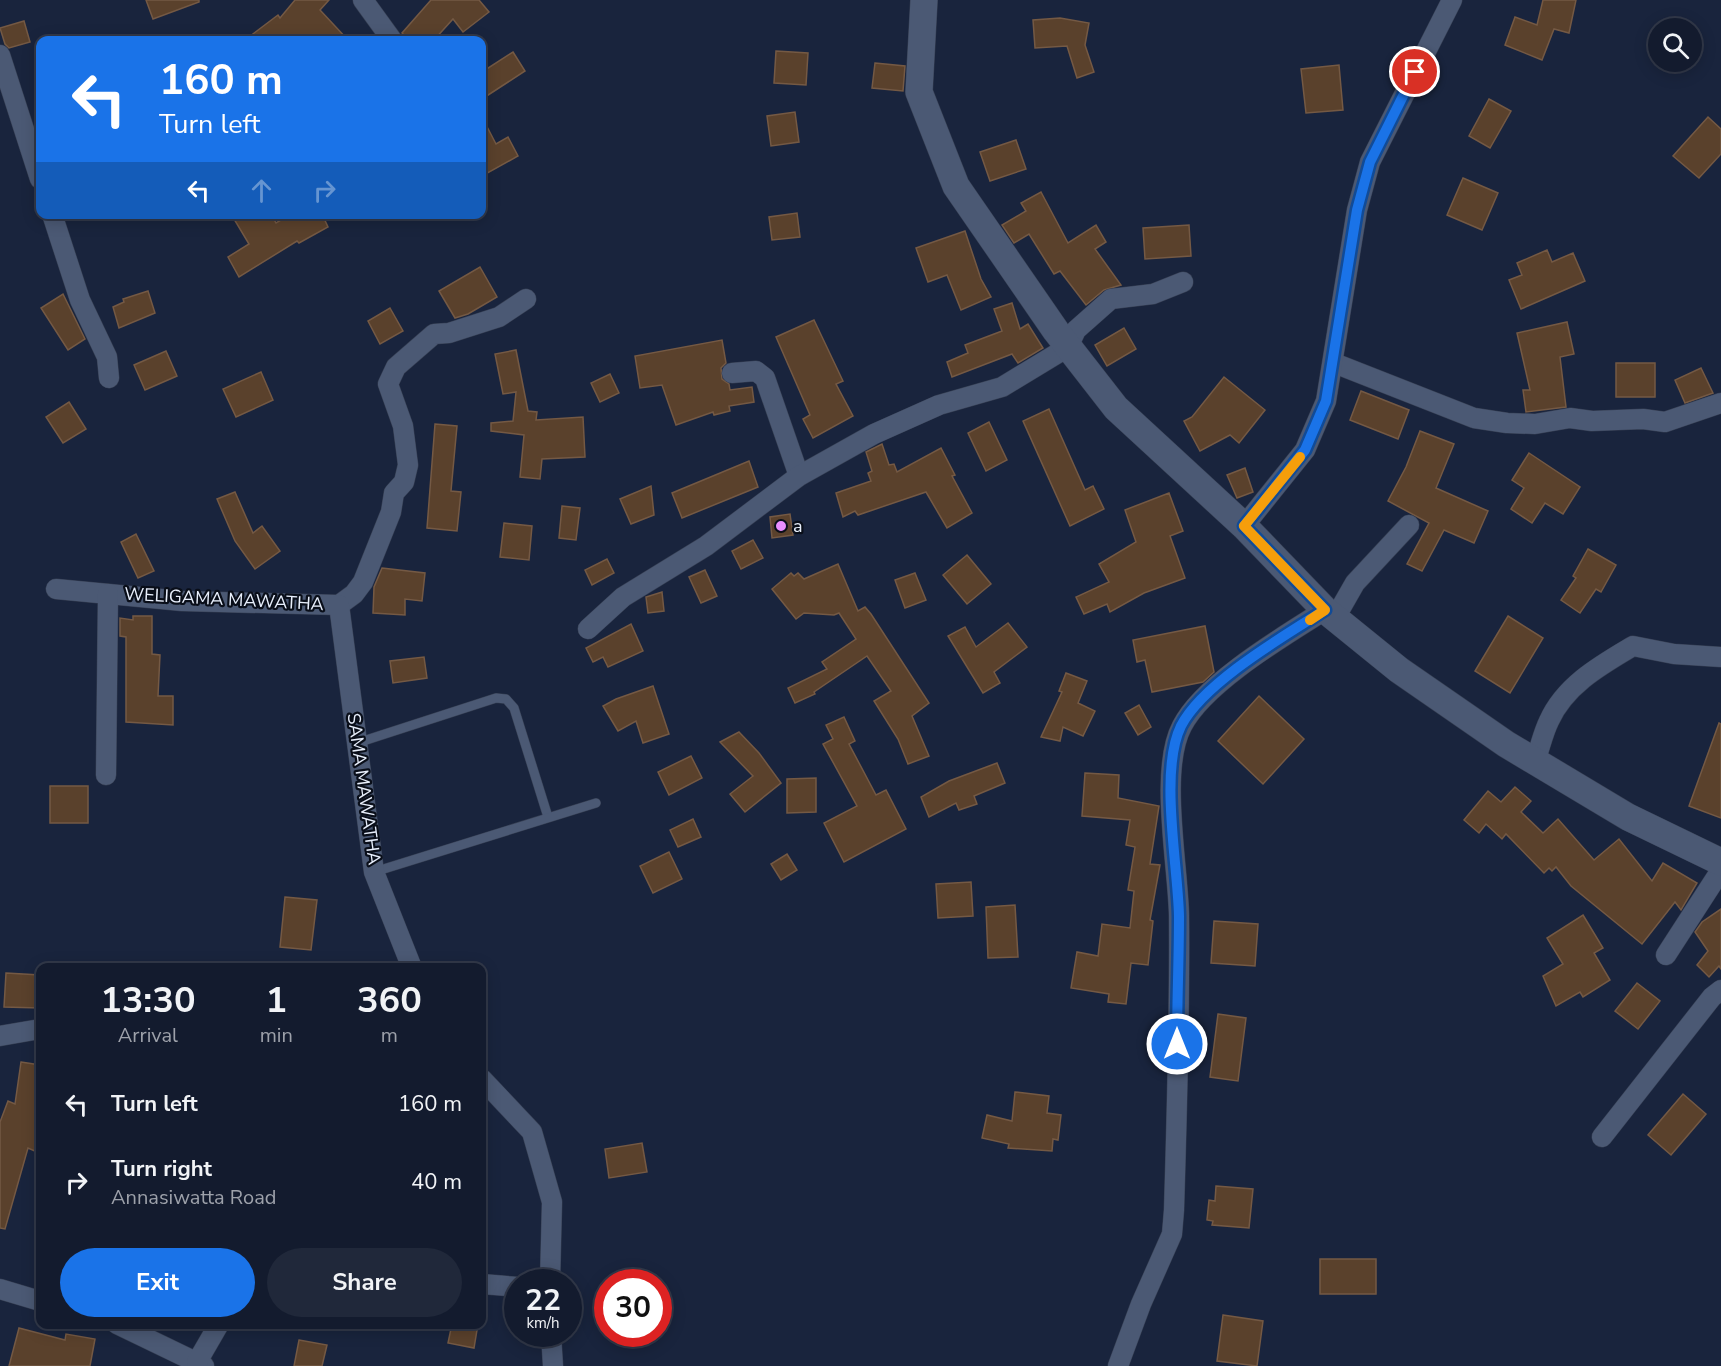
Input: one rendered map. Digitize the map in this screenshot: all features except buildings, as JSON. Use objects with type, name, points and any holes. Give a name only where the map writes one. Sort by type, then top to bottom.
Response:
[{"type":"street","points":[[363,0],[389,36]]},
{"type":"street","points":[[924,0],[919,92],[956,186],[1068,347],[1116,408],[1244,526],[1330,614],[1399,670],[1535,761],[1628,817],[1721,862]]},
{"type":"street","points":[[1244,526],[1305,450],[1326,401],[1334,363],[1357,210],[1370,162],[1452,0]]},
{"type":"street","points":[[0,55],[36,167]]},
{"type":"street","points":[[54,219],[80,300],[107,357],[109,378]]},
{"type":"street","points":[[588,629],[623,597],[706,546],[799,476],[873,434],[939,405],[1002,387],[1068,347],[1076,330],[1111,299],[1154,294],[1183,282]]},
{"type":"street","name":"WELIGAMA MAWATHA","points":[[56,589],[182,601],[339,605],[354,594],[363,582],[391,512],[394,493],[404,482],[408,465],[403,426],[388,384],[396,367],[434,333],[449,333],[499,317],[526,299]]},
{"type":"street","points":[[1334,363],[1474,418],[1507,423],[1535,424],[1570,418],[1592,421],[1643,419],[1665,422],[1721,403]]},
{"type":"street","points":[[732,373],[756,371],[765,378],[799,476]]},
{"type":"street","points":[[1118,1366],[1141,1304],[1172,1234],[1179,915],[1172,755],[1181,726],[1197,704],[1229,676],[1330,614],[1355,583],[1409,525]]},
{"type":"street","points":[[106,775],[108,594]]},
{"type":"street","name":"SAMA MAWATHA","points":[[339,605],[374,872],[410,963]]},
{"type":"street","points":[[1535,761],[1548,722],[1560,702],[1576,684],[1633,646],[1674,654],[1721,657]]},
{"type":"street","points":[[1666,955],[1721,870]]},
{"type":"street","points":[[1602,1137],[1712,997],[1721,990]]},
{"type":"street","points":[[0,1036],[36,1030]]},
{"type":"street","points":[[490,1097],[532,1132],[552,1202],[550,1269]]},
{"type":"street","points":[[486,1284],[504,1286]]},
{"type":"street","points":[[0,1289],[36,1300]]},
{"type":"street","points":[[127,1329],[200,1364],[217,1329]]},
{"type":"street","points":[[552,1347],[553,1366]]},
{"type":"lane","points":[[357,743],[496,699],[506,699],[514,708],[548,818]]},
{"type":"lane","points":[[374,872],[596,803]]},
{"type":"slow traffic","points":[[1300,457],[1244,526],[1325,610],[1310,620]]},
{"type":"place","name":"a","points":[[781,526]]},
{"type":"route","points":[[1177,1044],[1179,915],[1172,804],[1172,755],[1181,726],[1197,704],[1229,676],[1325,610],[1244,526],[1305,450],[1326,401],[1334,363],[1357,210],[1370,162],[1415,72]]}]
